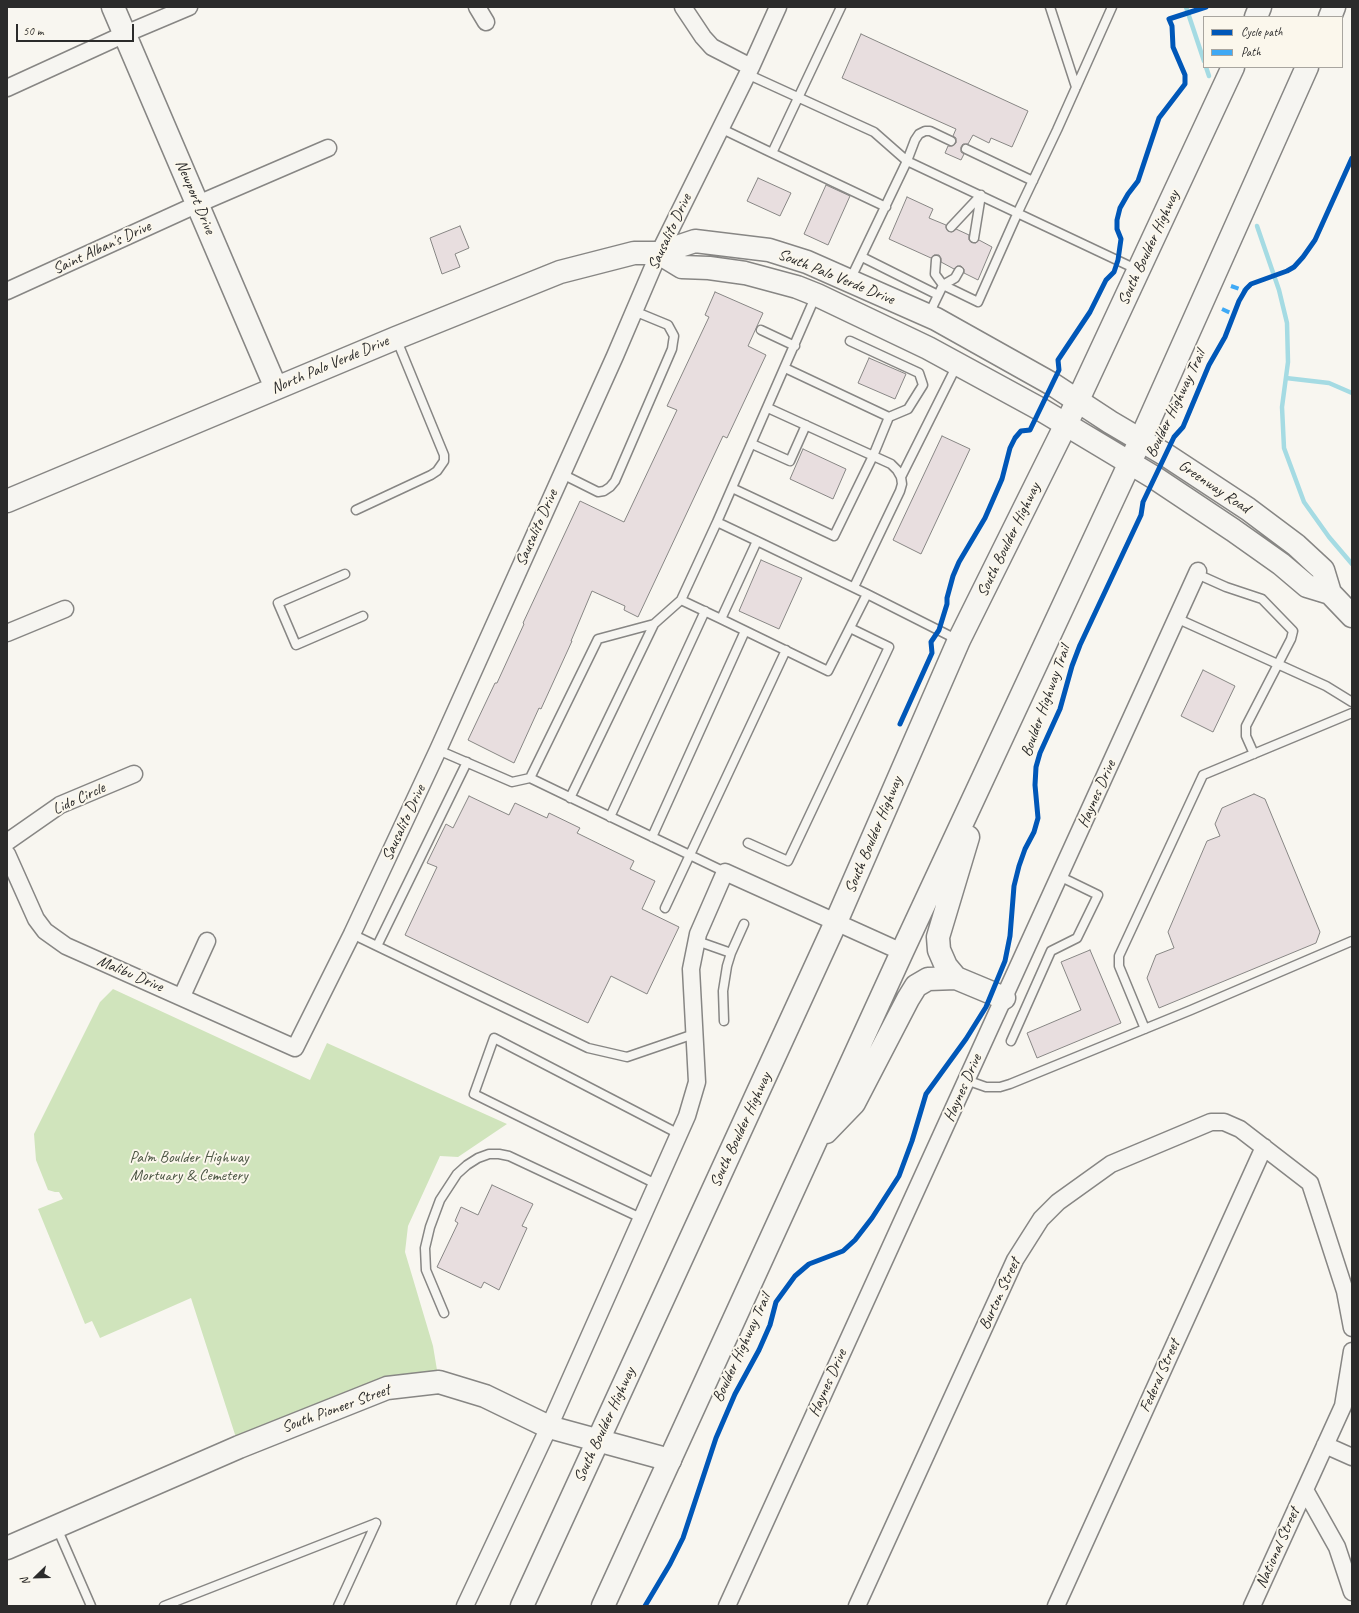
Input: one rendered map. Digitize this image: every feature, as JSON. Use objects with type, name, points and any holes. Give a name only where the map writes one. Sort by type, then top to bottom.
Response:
[{"type":"main road","name":"Newport Drive","points":[[113,7],[276,388]]},
{"type":"main road","name":"South Boulder Highway","points":[[522,1606],[836,922],[959,640],[1077,402],[1233,68]]},
{"type":"main road","points":[[603,1606],[902,952],[1130,463],[1307,68]]},
{"type":"main road","name":"South Palo Verde Drive","points":[[659,253],[695,241],[769,250],[807,262],[928,316],[1052,384],[1077,402]]},
{"type":"main road","name":"North Palo Verde Drive","points":[[7,501],[396,338],[560,272],[634,253],[659,253]]},
{"type":"main road","name":"South Palo Verde Drive","points":[[659,253],[682,267],[709,268],[745,273],[797,287],[817,295],[928,348],[1066,425]]},
{"type":"main road","points":[[817,295],[830,272]]},
{"type":"main road","name":"Greenway Road","points":[[1077,402],[1140,441],[1166,455],[1296,545],[1323,570],[1330,593],[1352,616]]},
{"type":"main road","name":"Greenway Road","points":[[1066,425],[1130,463],[1233,530],[1281,564],[1307,586],[1330,593]]},
{"type":"main road","points":[[956,978],[946,966],[939,950],[938,937],[966,844],[980,784]]},
{"type":"main road","points":[[815,1144],[854,1103],[916,986],[928,979],[956,978],[1004,998]]},
{"type":"main road","name":"South Pioneer Street","points":[[7,1548],[239,1447],[387,1388],[439,1382],[485,1396],[549,1427],[670,1460]]},
{"type":"street","points":[[7,88],[125,34],[189,7]]},
{"type":"street","points":[[477,7],[486,22]]},
{"type":"street","points":[[684,7],[703,37],[712,47],[749,71]]},
{"type":"street","name":"Sausalito Drive","points":[[296,1048],[352,934],[438,750],[659,253],[749,71],[778,7]]},
{"type":"street","name":"Saint Alban's Drive","points":[[7,292],[198,204],[328,148]]},
{"type":"street","name":"Haynes Drive","points":[[727,1606],[1197,572]]},
{"type":"street","points":[[7,633],[65,609]]},
{"type":"street","name":"Lido Circle","points":[[7,842],[60,805],[134,774]]},
{"type":"street","name":"Malibu Drive","points":[[7,854],[36,920],[45,931],[66,946],[182,996],[296,1048]]},
{"type":"street","points":[[465,1606],[549,1427],[687,1116],[697,1082],[691,969],[698,934],[724,872],[902,952]]},
{"type":"street","points":[[182,996],[207,940]]},
{"type":"street","name":"Burton Street","points":[[857,1606],[1015,1260],[1041,1219],[1058,1202],[1111,1164],[1211,1122],[1224,1122],[1240,1129],[1310,1183],[1345,1291],[1352,1328]]},
{"type":"street","name":"Federal Street","points":[[1056,1606],[1264,1147]]},
{"type":"street","name":"National Street","points":[[1252,1606],[1343,1406],[1352,1351]]},
{"type":"street","points":[[1325,1445],[1352,1457]]},
{"type":"street","points":[[1305,1490],[1337,1547],[1352,1592]]},
{"type":"lane","points":[[772,153],[841,7]]},
{"type":"lane","points":[[1050,7],[1076,87]]},
{"type":"lane","points":[[936,260],[935,274],[943,285],[978,302],[1112,7]]},
{"type":"lane","points":[[749,71],[799,97],[874,132],[908,161],[1138,270]]},
{"type":"lane","points":[[720,128],[886,207]]},
{"type":"lane","points":[[850,281],[908,161],[918,134],[925,131],[930,132],[951,141]]},
{"type":"lane","points":[[966,149],[1033,181]]},
{"type":"lane","points":[[951,227],[981,195]]},
{"type":"lane","points":[[974,238],[981,195]]},
{"type":"lane","points":[[862,257],[938,295]]},
{"type":"lane","points":[[928,316],[943,285],[954,278],[959,271]]},
{"type":"lane","points":[[570,798],[654,624],[681,600],[786,368],[817,295]]},
{"type":"lane","points":[[562,474],[598,492],[604,491],[615,482],[674,342],[674,336],[668,325],[634,311]]},
{"type":"lane","points":[[762,330],[795,346]]},
{"type":"lane","points":[[356,510],[431,475],[438,471],[444,461],[444,455],[396,338]]},
{"type":"lane","points":[[732,488],[834,536],[873,456],[889,417],[908,409],[923,384],[919,373],[850,341]]},
{"type":"lane","points":[[901,477],[958,364]]},
{"type":"lane","points":[[786,368],[889,417]]},
{"type":"lane","points":[[768,408],[891,464],[901,477],[902,484],[900,491],[854,587]]},
{"type":"lane","points":[[752,444],[790,461],[806,425]]},
{"type":"lane","points":[[717,522],[854,587],[959,640]]},
{"type":"lane","points":[[721,619],[757,541]]},
{"type":"lane","points":[[1197,572],[1226,587],[1262,599],[1290,627],[1293,635],[1246,726],[1246,736],[1254,754]]},
{"type":"lane","points":[[345,574],[278,604],[296,645],[363,616]]},
{"type":"lane","points":[[681,600],[705,610],[828,671],[867,594]]},
{"type":"lane","points":[[610,817],[705,610]]},
{"type":"lane","points":[[1176,618],[1326,686],[1352,702]]},
{"type":"lane","points":[[530,778],[598,639],[654,624]]},
{"type":"lane","points":[[748,843],[788,861],[889,647],[850,628]]},
{"type":"lane","points":[[652,837],[745,631]]},
{"type":"lane","points":[[665,908],[786,650]]},
{"type":"lane","points":[[1145,1029],[1119,966],[1119,956],[1203,775],[1352,713]]},
{"type":"lane","points":[[438,750],[512,782],[530,778],[724,872]]},
{"type":"lane","points":[[377,946],[467,762]]},
{"type":"lane","points":[[1011,1041],[1051,951],[1077,938],[1098,895],[1059,876]]},
{"type":"lane","points":[[724,1021],[723,991],[727,966],[744,924]]},
{"type":"lane","points":[[352,934],[588,1048],[627,1057],[694,1034]]},
{"type":"lane","points":[[697,941],[731,953]]},
{"type":"lane","points":[[966,1080],[986,1087],[1000,1087],[1010,1084],[1145,1029],[1352,941]]},
{"type":"lane","points":[[656,1184],[474,1094],[494,1038],[679,1134]]},
{"type":"lane","points":[[444,1313],[426,1270],[426,1248],[430,1227],[440,1200],[457,1174],[478,1158],[490,1154],[509,1156],[641,1218]]},
{"type":"lane","points":[[164,1606],[376,1523],[338,1606]]},
{"type":"lane","points":[[56,1527],[91,1606]]},
{"type":"green space","name":"Palm Boulder Highway Mortuary & Cemetery","points":[[113,989],[310,1080],[327,1043],[507,1124],[458,1157],[440,1156],[408,1226],[405,1252],[433,1346],[439,1382],[239,1447],[191,1298],[100,1338],[92,1321],[85,1324],[38,1209],[63,1199],[59,1192],[48,1190],[36,1160],[34,1134],[100,1002]]},
{"type":"building","points":[[861,34],[1028,111],[1012,147],[991,138],[989,143],[973,135],[968,144],[963,144],[961,147],[961,152],[964,154],[961,160],[945,153],[948,146],[952,146],[956,143],[956,138],[953,136],[956,129],[842,78]]},
{"type":"building","points":[[758,178],[791,193],[780,216],[747,201]]},
{"type":"building","points":[[826,185],[850,196],[828,245],[804,234]]},
{"type":"building","points":[[907,197],[933,209],[929,218],[946,225],[948,231],[952,232],[956,229],[969,235],[969,240],[971,242],[976,243],[979,240],[992,247],[978,280],[964,273],[964,269],[961,266],[957,266],[954,269],[941,262],[939,255],[934,255],[931,258],[889,239]]},
{"type":"building","points":[[460,226],[469,248],[455,254],[460,267],[442,274],[430,238]]},
{"type":"building","points":[[715,292],[763,313],[748,346],[766,355],[727,438],[723,436],[638,617],[624,610],[625,606],[592,591],[572,641],[514,763],[468,740],[495,683],[497,683],[524,624],[523,623],[580,501],[624,522],[677,410],[667,406],[709,317],[705,315]]},
{"type":"building","points":[[869,358],[906,374],[895,399],[858,383]]},
{"type":"building","points":[[942,436],[970,449],[921,554],[893,540]]},
{"type":"building","points":[[803,449],[846,469],[833,499],[790,479]]},
{"type":"building","points":[[761,560],[802,578],[779,629],[739,611]]},
{"type":"building","points":[[1203,670],[1235,686],[1213,732],[1181,716]]},
{"type":"building","points":[[1254,794],[1265,799],[1320,932],[1316,943],[1159,1008],[1147,978],[1156,955],[1174,948],[1168,932],[1207,841],[1220,836],[1215,824],[1222,808]]},
{"type":"building","points":[[469,796],[509,815],[515,803],[547,818],[549,813],[580,828],[577,833],[634,861],[630,869],[655,881],[642,909],[679,927],[647,994],[611,976],[588,1023],[405,935],[437,867],[427,863],[446,824],[453,828]]},
{"type":"building","points":[[1090,950],[1121,1023],[1037,1058],[1027,1033],[1081,1010],[1061,962]]},
{"type":"building","points":[[492,1185],[533,1204],[522,1226],[527,1228],[499,1290],[484,1282],[481,1288],[437,1267],[458,1223],[455,1221],[461,1207],[478,1215]]},
{"type":"waterway","points":[[1186,7],[1203,58]]},
{"type":"waterway","points":[[1206,68],[1209,76]]},
{"type":"waterway","points":[[1257,226],[1279,290],[1287,323],[1288,362],[1282,407],[1284,448],[1304,502],[1329,537],[1352,564]]},
{"type":"waterway","points":[[1286,378],[1329,383],[1352,393]]},
{"type":"marked path","points":[[1231,286],[1245,291]]},
{"type":"marked path","points":[[1222,309],[1233,314]]},
{"type":"cycle path","points":[[900,724],[932,653],[931,642],[939,630],[947,604],[947,598],[953,576],[959,562],[985,518],[1002,479],[1010,448],[1015,438],[1021,431],[1030,430],[1059,370],[1058,360],[1090,312],[1106,280],[1114,272],[1118,260],[1121,239],[1117,229],[1117,220],[1120,208],[1138,181],[1159,118],[1185,84],[1185,75],[1173,47],[1172,26],[1169,19],[1206,7]]},
{"type":"cycle path","name":"Boulder Highway Trail","points":[[645,1606],[670,1564],[683,1538],[716,1438],[735,1394],[759,1350],[770,1325],[776,1302],[795,1276],[809,1264],[843,1251],[855,1240],[872,1218],[899,1176],[912,1141],[926,1094],[966,1039],[986,1007],[1005,961],[1010,936],[1014,886],[1019,866],[1025,849],[1034,832],[1038,818],[1035,785],[1036,767],[1040,753],[1060,709],[1072,666],[1080,645],[1141,515],[1143,502],[1174,437],[1183,427],[1209,365],[1225,337],[1239,301],[1246,289],[1251,284],[1287,271],[1294,267],[1303,257],[1315,240],[1352,158]]}]
